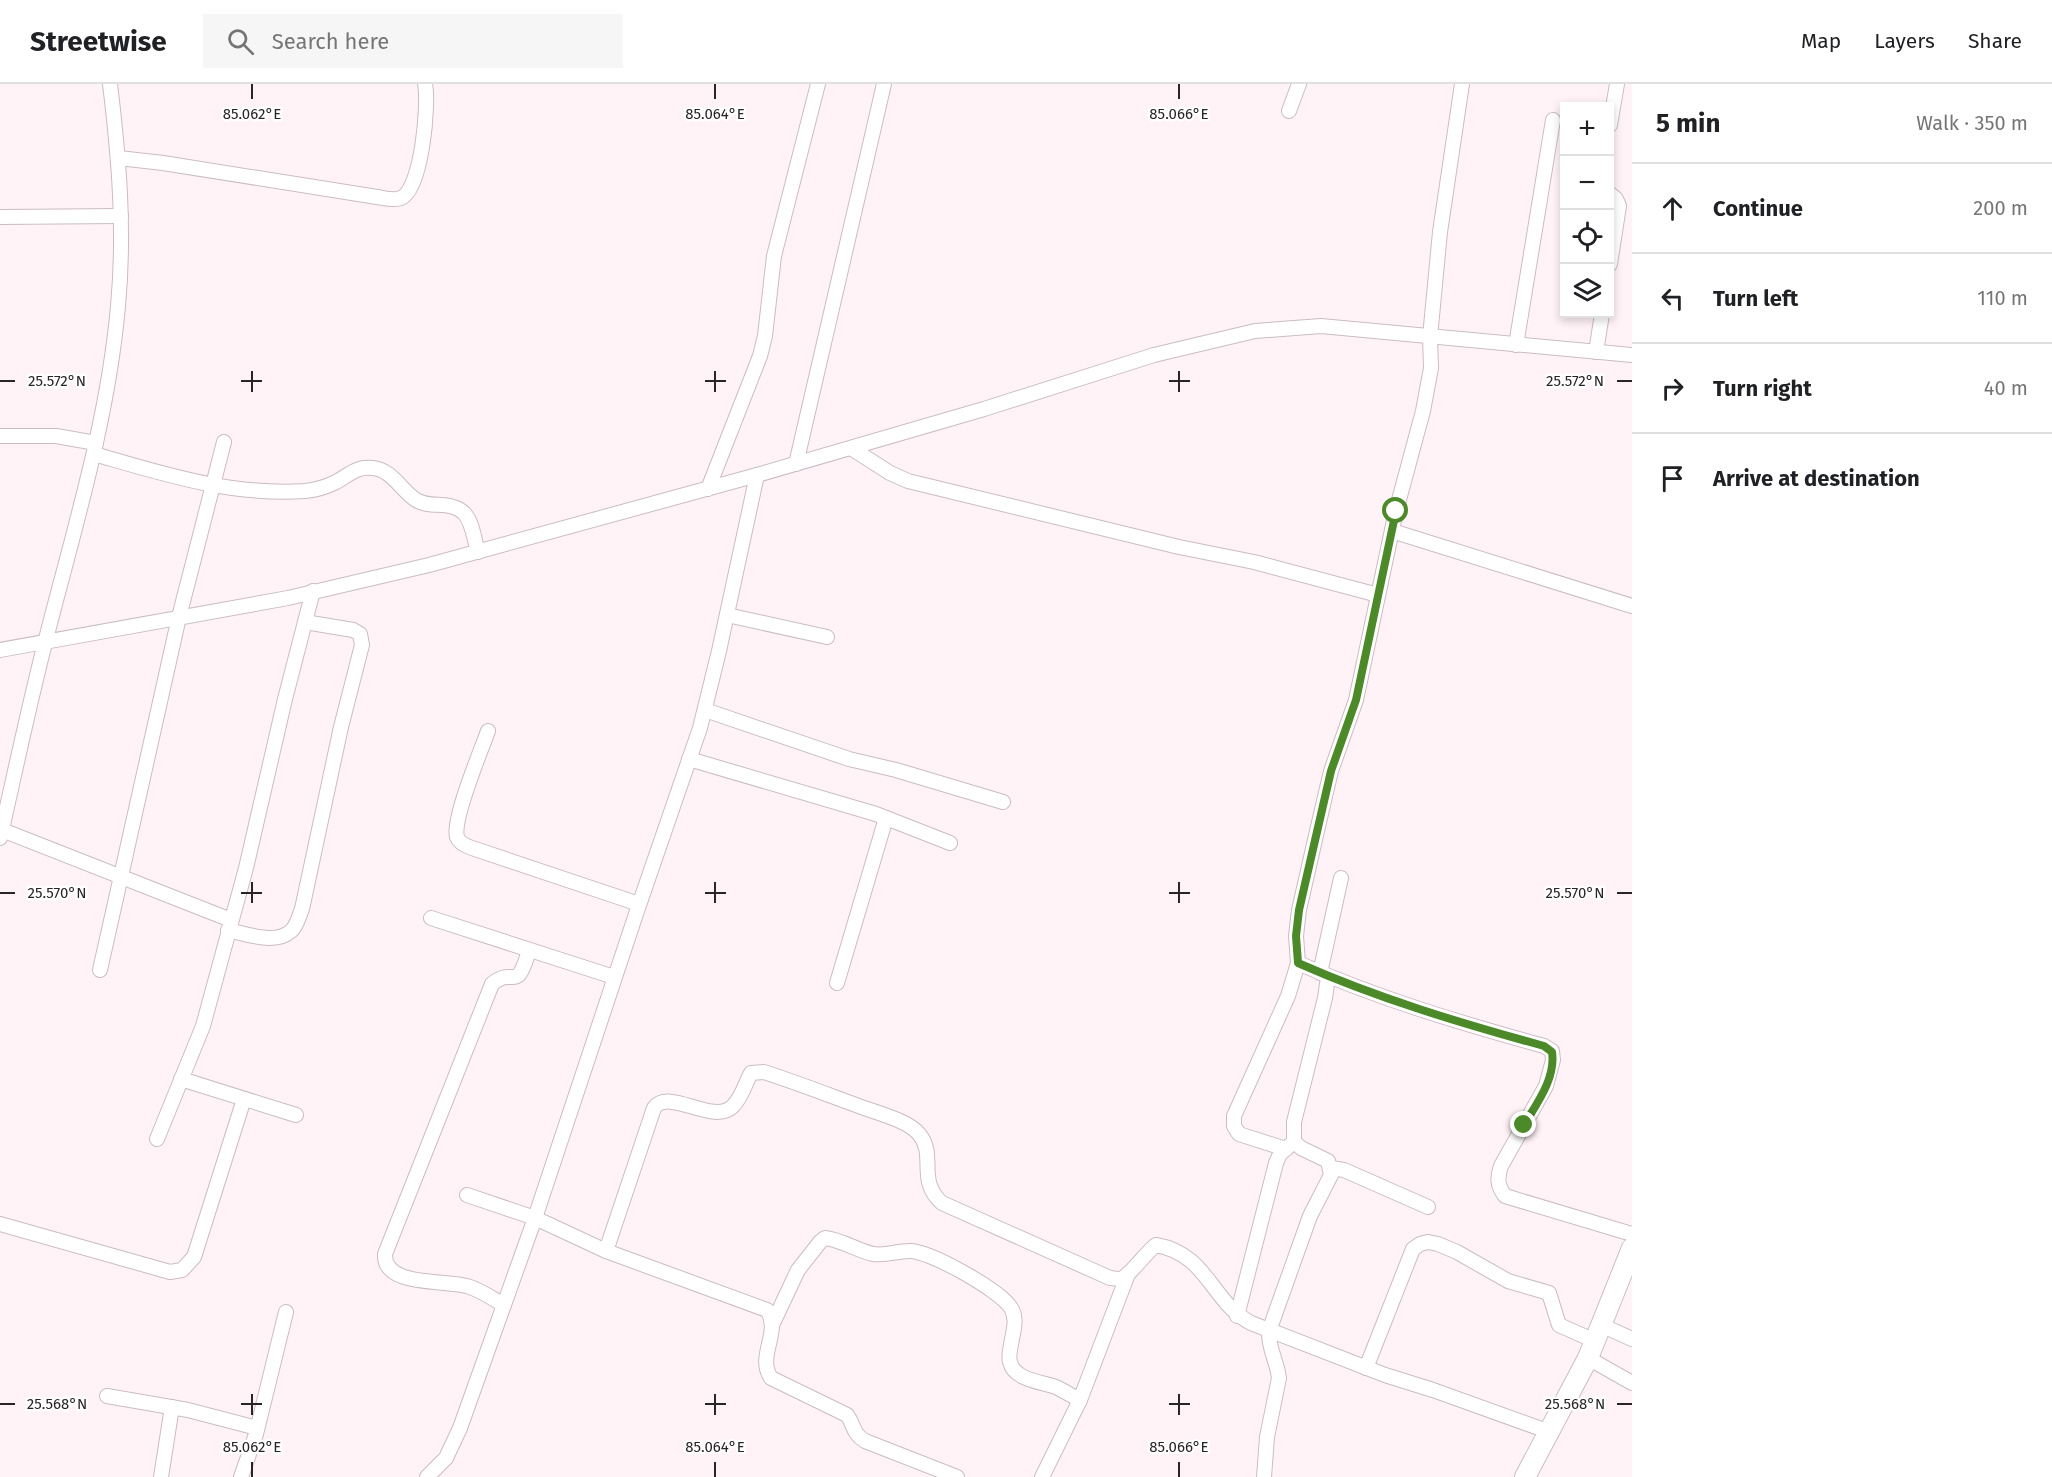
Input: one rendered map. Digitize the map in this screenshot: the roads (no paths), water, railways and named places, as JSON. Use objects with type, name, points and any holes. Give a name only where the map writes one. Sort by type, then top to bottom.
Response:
[{"type":"street","points":[[110,84],[119,158],[121,216],[118,308],[106,397],[1,834],[121,876],[230,925],[264,937],[283,935],[291,931],[302,909],[341,727],[362,645],[360,634],[353,630],[305,622]]},
{"type":"street","points":[[119,158],[377,197],[401,198],[407,194],[413,182],[421,150],[426,103],[425,84]]},
{"type":"street","points":[[708,489],[760,356],[767,320],[774,256],[818,84]]},
{"type":"street","points":[[796,464],[884,84]]},
{"type":"street","points":[[1289,111],[1299,84]]},
{"type":"street","points":[[1264,1477],[1266,1446],[1279,1378],[1269,1343],[1269,1331],[1310,1216],[1331,1175],[1331,1168],[1328,1161],[1301,1148],[1239,1134],[1234,1126],[1234,1116],[1288,996],[1298,963],[1296,936],[1299,910],[1331,771],[1356,700],[1392,531],[1428,387],[1431,368],[1430,337],[1440,232],[1462,84]]},
{"type":"street","points":[[1614,102],[1617,84]]},
{"type":"street","points":[[1516,345],[1553,120]]},
{"type":"street","points":[[1614,197],[1619,206],[1614,238]]},
{"type":"street","points":[[0,217],[121,216]]},
{"type":"street","points":[[1596,352],[1601,318]]},
{"type":"street","points":[[0,650],[288,598],[478,552],[851,448],[1154,355],[1255,331],[1320,326],[1632,355]]},
{"type":"street","points":[[0,436],[56,436],[95,448],[164,475],[214,486],[267,492],[307,491],[333,484],[353,470],[363,467],[376,468],[389,475],[417,501],[459,509],[466,515],[478,552]]},
{"type":"street","points":[[100,970],[179,618],[224,442]]},
{"type":"street","points":[[851,448],[882,469],[908,481],[1179,548],[1254,562],[1378,595]]},
{"type":"street","points":[[427,1477],[439,1467],[452,1446],[504,1305],[689,759],[705,710],[757,475]]},
{"type":"street","points":[[1392,531],[1632,606]]},
{"type":"street","points":[[157,1139],[203,1026],[246,868],[312,591]]},
{"type":"street","points":[[726,615],[827,637]]},
{"type":"street","points":[[705,710],[838,756],[896,770],[1003,802]]},
{"type":"street","points":[[488,731],[458,816],[457,836],[462,843],[639,904]]},
{"type":"street","points":[[689,759],[886,818],[950,843]]},
{"type":"street","points":[[837,983],[886,818]]},
{"type":"street","points":[[1238,1316],[1272,1175],[1280,1154],[1290,1146],[1325,998],[1324,975],[1341,878]]},
{"type":"street","points":[[431,918],[614,977]]},
{"type":"street","points":[[504,1305],[470,1287],[410,1279],[389,1271],[384,1263],[385,1254],[492,984],[504,977],[512,979],[519,976],[529,950]]},
{"type":"street","points":[[1298,963],[1324,975],[1474,1027],[1544,1046],[1552,1052],[1553,1060],[1546,1086],[1501,1166],[1497,1179],[1500,1188],[1505,1196],[1632,1234]]},
{"type":"street","points":[[606,1251],[657,1103],[666,1101],[714,1112],[728,1110],[734,1105],[751,1073],[764,1072],[885,1115],[913,1128],[925,1144],[930,1190],[942,1203],[1110,1278],[1120,1279],[1128,1274],[1156,1245],[1165,1246],[1180,1252],[1193,1263],[1212,1282],[1229,1308],[1238,1316],[1269,1331],[1407,1383],[1433,1389],[1550,1432]]},
{"type":"street","points":[[182,1079],[296,1115]]},
{"type":"street","points":[[0,1224],[170,1272],[182,1270],[194,1257],[244,1098]]},
{"type":"street","points":[[1331,1168],[1344,1170],[1428,1207]]},
{"type":"street","points":[[467,1195],[535,1218],[606,1251],[756,1305],[767,1310],[773,1323]]},
{"type":"street","points":[[957,1477],[865,1441],[857,1436],[852,1421],[847,1415],[771,1378],[767,1372],[766,1361],[773,1323],[798,1270],[825,1238],[873,1254],[883,1255],[909,1251],[922,1253],[948,1264],[1009,1304],[1013,1310],[1010,1362],[1015,1371],[1024,1377],[1057,1388],[1080,1400]]},
{"type":"street","points":[[1366,1368],[1413,1249],[1428,1242],[1457,1252],[1508,1281],[1548,1293],[1559,1324],[1594,1341],[1632,1383]]},
{"type":"street","points":[[1525,1477],[1550,1432],[1594,1341],[1632,1248]]},
{"type":"street","points":[[1042,1477],[1080,1400],[1128,1274]]},
{"type":"street","points":[[241,1477],[250,1455],[286,1312]]},
{"type":"street","points":[[1594,1341],[1632,1339]]},
{"type":"street","points":[[108,1396],[172,1407],[257,1428]]},
{"type":"street","points":[[161,1477],[172,1407]]}]
